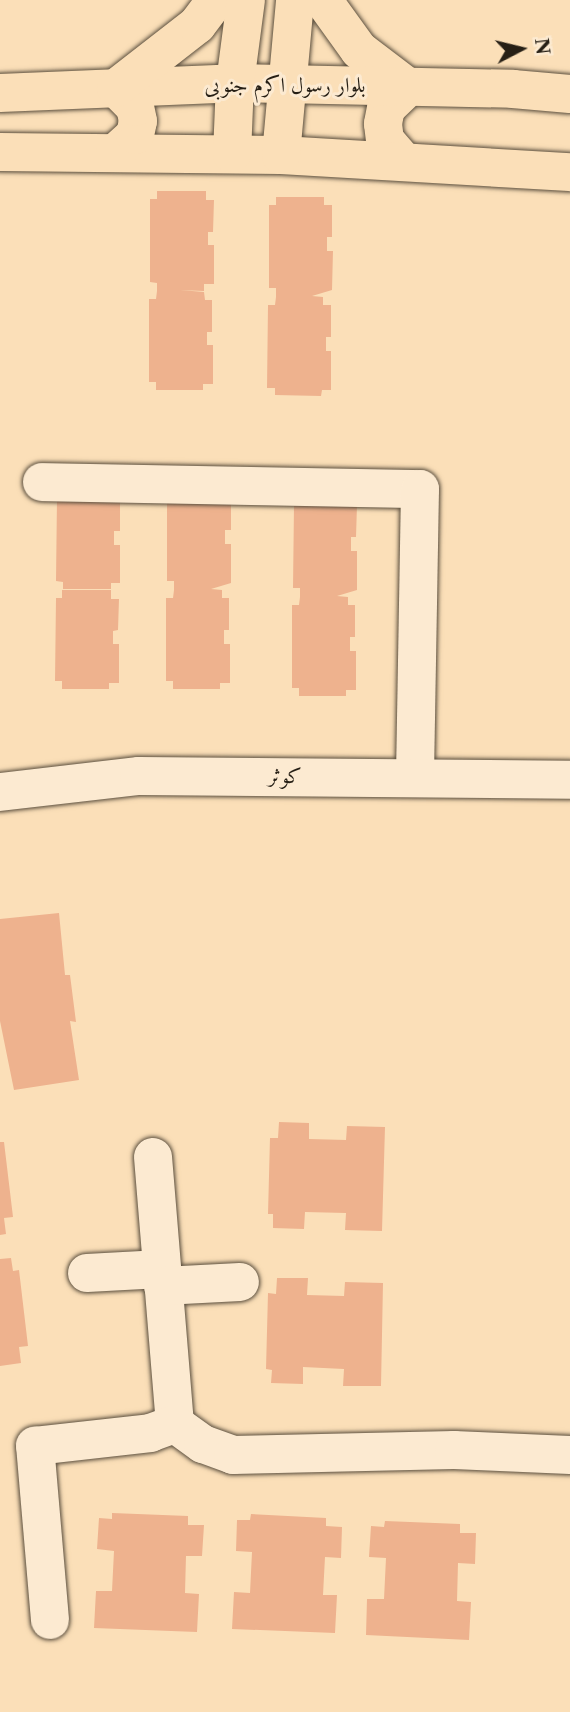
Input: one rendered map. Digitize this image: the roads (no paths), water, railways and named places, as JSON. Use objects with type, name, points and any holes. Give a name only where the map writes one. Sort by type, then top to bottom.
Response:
[{"type":"main road","points":[[115,153],[135,135],[138,121],[135,107],[116,88],[197,25],[216,0]]},
{"type":"main road","points":[[232,154],[235,83],[246,0]]},
{"type":"main road","points":[[281,155],[285,84],[295,0]]},
{"type":"main road","points":[[323,0],[359,50],[408,87],[386,108],[383,124],[385,140],[404,162]]},
{"type":"main road","name":"بلوار رسول اکرم جنوبی","points":[[0,93],[235,83],[570,94]]},
{"type":"main road","points":[[0,152],[281,155],[570,172]]},
{"type":"street","points":[[42,482],[420,489],[415,776]]},
{"type":"street","name":"کوثر","points":[[0,792],[138,776],[415,776],[570,780]]},
{"type":"street","points":[[153,1157],[175,1424],[203,1444],[233,1455],[454,1450],[570,1455]]},
{"type":"street","points":[[87,1273],[240,1282]]},
{"type":"street","points":[[50,1620],[35,1446],[150,1433],[175,1424]]}]
